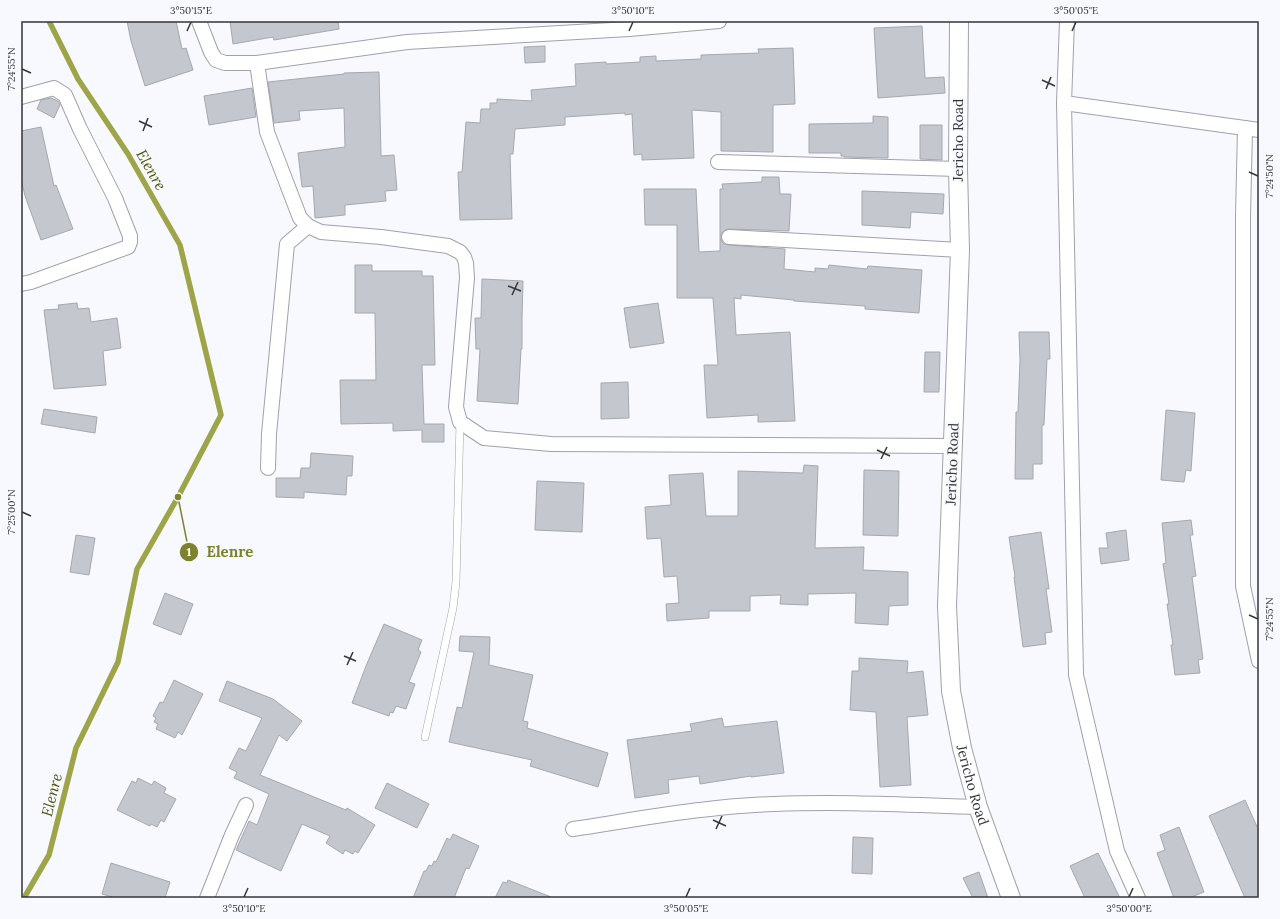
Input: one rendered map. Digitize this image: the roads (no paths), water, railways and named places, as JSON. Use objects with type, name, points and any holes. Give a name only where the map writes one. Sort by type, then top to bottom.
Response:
[{"type":"street","points":[[199,21],[211,52],[216,60],[225,63],[257,63],[407,42],[629,29],[719,21]]},
{"type":"street","name":"Jericho Road","points":[[959,21],[958,168],[960,250],[947,606],[951,691],[962,748],[978,807],[1011,898]]},
{"type":"street","points":[[1067,21],[1064,103],[1076,675],[1117,851],[1138,898]]},
{"type":"street","points":[[257,63],[267,132],[300,218],[308,226],[321,232],[381,237],[448,246],[460,252],[464,257],[467,278],[456,407],[460,422],[484,438],[551,444],[953,446]]},
{"type":"street","points":[[21,97],[54,88],[65,95],[80,129],[115,198],[130,236],[128,247],[31,282],[21,284]]},
{"type":"street","points":[[1064,103],[1259,130]]},
{"type":"street","points":[[1245,128],[1243,217],[1243,586],[1259,661]]},
{"type":"street","points":[[718,162],[958,168]]},
{"type":"street","points":[[268,468],[269,434],[287,244],[308,226]]},
{"type":"street","points":[[730,237],[960,250]]},
{"type":"street","points":[[573,829],[731,807],[775,804],[870,804],[978,807]]},
{"type":"street","points":[[207,898],[232,835],[246,805]]},
{"type":"lane","points":[[425,737],[453,608],[455,589],[460,422]]},
{"type":"waterway","name":"Elenre","points":[[24,898],[49,855],[76,748],[118,662],[137,569],[178,497],[221,415],[180,245],[128,154],[78,79],[49,21]]},
{"type":"place","name":"Elenre","points":[[178,497]]}]
